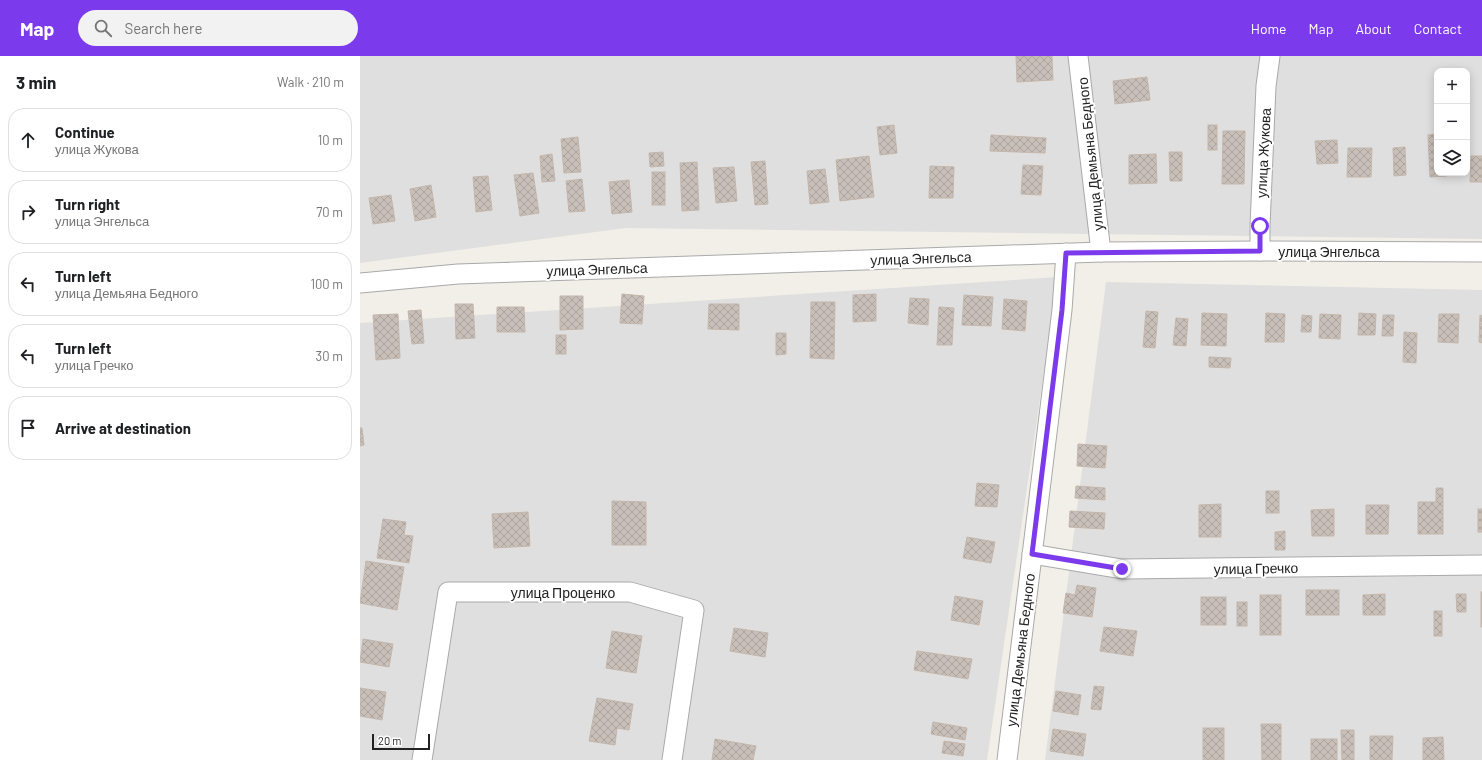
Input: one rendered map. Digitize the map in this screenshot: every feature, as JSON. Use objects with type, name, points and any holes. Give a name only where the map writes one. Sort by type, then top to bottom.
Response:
[{"type":"street","name":"улица Демьяна Бедного","points":[[1078,56],[1101,252]]},
{"type":"street","name":"улица Жукова","points":[[1260,251],[1266,86],[1270,56]]},
{"type":"street","name":"улица Энгельса","points":[[360,282],[458,274],[1101,252],[1482,252]]},
{"type":"street","name":"улица Демьяна Бедного","points":[[1007,760],[1062,310],[1066,253]]},
{"type":"street","name":"улица Гречко","points":[[1032,554],[1122,569],[1482,565]]},
{"type":"street","name":"улица Проценко","points":[[422,760],[448,592],[630,592],[694,610],[672,760]]},
{"type":"shaded area","points":[[360,56],[1482,56],[1482,239],[626,228],[360,263]]},
{"type":"shaded area","points":[[1058,277],[987,760],[360,760],[360,323]]},
{"type":"shaded area","points":[[1106,282],[1482,290],[1482,760],[1045,760]]},
{"type":"building","points":[[1016,56],[1052,56],[1053,80],[1017,82]]},
{"type":"building","points":[[1147,77],[1150,100],[1115,104],[1113,81]]},
{"type":"building","points":[[894,125],[897,153],[880,155],[877,127]]},
{"type":"building","points":[[1208,125],[1217,125],[1217,150],[1208,150]]},
{"type":"building","points":[[1223,131],[1245,131],[1244,184],[1222,184]]},
{"type":"building","points":[[1434,134],[1434,176],[1447,176],[1430,177],[1428,135]]},
{"type":"building","points":[[991,135],[1046,138],[1045,153],[990,151]]},
{"type":"building","points":[[578,137],[581,172],[564,173],[561,139]]},
{"type":"building","points":[[1337,140],[1338,163],[1317,164],[1315,141]]},
{"type":"building","points":[[1405,147],[1406,175],[1394,176],[1393,148]]},
{"type":"building","points":[[1348,148],[1372,148],[1371,177],[1347,177]]},
{"type":"building","points":[[663,152],[664,166],[650,167],[649,153]]},
{"type":"building","points":[[1169,152],[1182,152],[1182,181],[1170,181]]},
{"type":"building","points":[[552,154],[555,181],[542,182],[540,156]]},
{"type":"building","points":[[1156,154],[1157,183],[1129,184],[1129,155]]},
{"type":"building","points":[[869,156],[874,197],[840,201],[836,160]]},
{"type":"building","points":[[1471,156],[1482,156],[1482,182],[1470,182]]},
{"type":"building","points":[[765,161],[768,204],[755,205],[751,162]]},
{"type":"building","points":[[697,162],[699,210],[682,211],[680,163]]},
{"type":"building","points":[[1023,165],[1043,166],[1041,195],[1021,194]]},
{"type":"building","points":[[930,166],[954,167],[953,198],[929,198]]},
{"type":"building","points":[[734,167],[737,201],[716,203],[713,168]]},
{"type":"building","points":[[825,169],[829,202],[810,204],[807,171]]},
{"type":"building","points":[[652,172],[665,172],[665,205],[652,205]]},
{"type":"building","points":[[533,173],[539,213],[520,216],[514,175]]},
{"type":"building","points":[[488,176],[492,210],[476,212],[473,177]]},
{"type":"building","points":[[582,179],[585,211],[569,212],[566,181]]},
{"type":"building","points":[[629,180],[632,212],[612,214],[609,182]]},
{"type":"building","points":[[431,185],[436,217],[415,221],[410,189]]},
{"type":"building","points":[[391,195],[395,221],[373,224],[369,198]]},
{"type":"building","points":[[622,294],[644,296],[642,324],[620,323]]},
{"type":"building","points":[[876,294],[876,321],[853,322],[853,295]]},
{"type":"building","points":[[964,295],[993,297],[991,326],[962,325]]},
{"type":"building","points":[[560,296],[583,296],[583,329],[560,330]]},
{"type":"building","points":[[910,298],[929,299],[928,325],[908,323]]},
{"type":"building","points":[[1004,299],[1027,301],[1025,331],[1002,329]]},
{"type":"building","points":[[811,302],[835,302],[834,359],[810,358]]},
{"type":"building","points":[[455,304],[473,304],[475,338],[456,339]]},
{"type":"building","points":[[709,304],[739,304],[739,330],[708,329]]},
{"type":"building","points":[[497,307],[524,307],[525,332],[497,332]]},
{"type":"building","points":[[939,307],[954,308],[952,345],[937,345]]},
{"type":"building","points":[[421,310],[424,343],[412,344],[408,311]]},
{"type":"building","points":[[1146,311],[1158,312],[1155,348],[1143,347]]},
{"type":"building","points":[[1202,313],[1227,314],[1226,346],[1201,345]]},
{"type":"building","points":[[1266,313],[1285,314],[1284,342],[1265,342]]},
{"type":"building","points":[[1359,313],[1376,314],[1375,335],[1358,335]]},
{"type":"building","points":[[398,314],[400,358],[376,360],[373,315]]},
{"type":"building","points":[[1320,314],[1341,315],[1340,339],[1319,338]]},
{"type":"building","points":[[1439,314],[1459,314],[1458,343],[1438,342]]},
{"type":"building","points":[[1302,315],[1312,316],[1311,332],[1301,332]]},
{"type":"building","points":[[1383,315],[1394,315],[1393,336],[1382,336]]},
{"type":"building","points":[[1480,315],[1482,316],[1482,343],[1479,342]]},
{"type":"building","points":[[1176,318],[1188,319],[1186,346],[1173,345]]},
{"type":"building","points":[[1404,332],[1417,333],[1416,363],[1403,362]]},
{"type":"building","points":[[776,333],[786,333],[786,354],[776,355]]},
{"type":"building","points":[[556,335],[566,335],[566,354],[556,354]]},
{"type":"building","points":[[1209,357],[1231,358],[1230,368],[1209,367]]},
{"type":"building","points":[[360,428],[362,428],[364,445],[360,446]]},
{"type":"building","points":[[1078,444],[1107,446],[1105,468],[1077,466]]},
{"type":"building","points":[[977,483],[999,485],[997,507],[975,506]]},
{"type":"building","points":[[1076,486],[1105,488],[1105,500],[1075,498]]},
{"type":"building","points":[[1436,488],[1443,488],[1443,534],[1418,534],[1418,502],[1436,502]]},
{"type":"building","points":[[1266,491],[1279,491],[1279,513],[1266,513]]},
{"type":"building","points":[[612,501],[646,502],[646,545],[612,545]]},
{"type":"building","points":[[1221,504],[1221,537],[1199,537],[1199,505]]},
{"type":"building","points":[[1366,505],[1389,505],[1388,534],[1366,534]]},
{"type":"building","points":[[1334,509],[1334,536],[1312,536],[1311,510]]},
{"type":"building","points":[[1478,509],[1482,509],[1482,532],[1478,532]]},
{"type":"building","points":[[1070,511],[1105,513],[1104,529],[1069,527]]},
{"type":"building","points":[[528,512],[530,546],[494,548],[492,514]]},
{"type":"building","points":[[383,519],[406,522],[404,535],[413,536],[409,563],[377,558]]},
{"type":"building","points":[[1285,531],[1285,550],[1275,550],[1275,532]]},
{"type":"building","points":[[967,537],[995,542],[991,563],[963,558]]},
{"type":"building","points":[[366,561],[404,567],[397,610],[360,603]]},
{"type":"building","points":[[1077,585],[1096,588],[1092,617],[1063,613],[1066,593],[1075,595]]},
{"type":"building","points":[[1306,590],[1339,590],[1339,615],[1306,615]]},
{"type":"building","points":[[1482,592],[1482,627],[1481,627]]},
{"type":"building","points":[[1385,594],[1385,615],[1363,615],[1363,595]]},
{"type":"building","points":[[1456,594],[1466,594],[1466,612],[1457,612]]},
{"type":"building","points":[[1260,595],[1281,595],[1281,635],[1260,635]]},
{"type":"building","points":[[955,596],[983,601],[979,625],[951,620]]},
{"type":"building","points":[[1201,597],[1226,597],[1226,625],[1201,625]]},
{"type":"building","points":[[1237,602],[1247,602],[1247,626],[1237,626]]},
{"type":"building","points":[[1434,611],[1442,611],[1442,636],[1434,636]]},
{"type":"building","points":[[1104,627],[1137,631],[1133,656],[1100,651]]},
{"type":"building","points":[[734,628],[768,633],[765,657],[730,651]]},
{"type":"building","points":[[612,631],[642,636],[636,673],[606,668]]},
{"type":"building","points":[[363,639],[393,644],[389,667],[360,662]]},
{"type":"building","points":[[917,651],[972,659],[968,679],[914,670]]},
{"type":"building","points":[[1094,686],[1104,687],[1101,710],[1091,709]]},
{"type":"building","points":[[360,688],[386,692],[382,720],[360,716]]},
{"type":"building","points":[[1056,691],[1081,695],[1078,715],[1053,711]]},
{"type":"building","points":[[597,698],[633,704],[629,730],[617,728],[615,745],[589,741]]},
{"type":"building","points":[[933,722],[967,728],[965,740],[931,734]]},
{"type":"building","points":[[1261,724],[1281,724],[1281,760],[1262,760]]},
{"type":"building","points":[[1203,728],[1224,728],[1224,760],[1203,760]]},
{"type":"building","points":[[1053,729],[1086,734],[1083,756],[1050,751]]},
{"type":"building","points":[[1341,730],[1354,730],[1354,760],[1342,760]]},
{"type":"building","points":[[1370,736],[1393,736],[1392,760],[1370,760]]},
{"type":"building","points":[[1443,737],[1444,760],[1423,760],[1423,738]]},
{"type":"building","points":[[715,739],[756,746],[753,760],[712,760]]},
{"type":"building","points":[[1311,739],[1337,739],[1337,760],[1311,760]]},
{"type":"building","points":[[944,741],[965,744],[963,756],[942,753]]},
{"type":"route","points":[[1122,569],[1032,554],[1062,310],[1066,253],[1260,251],[1260,226]]}]
